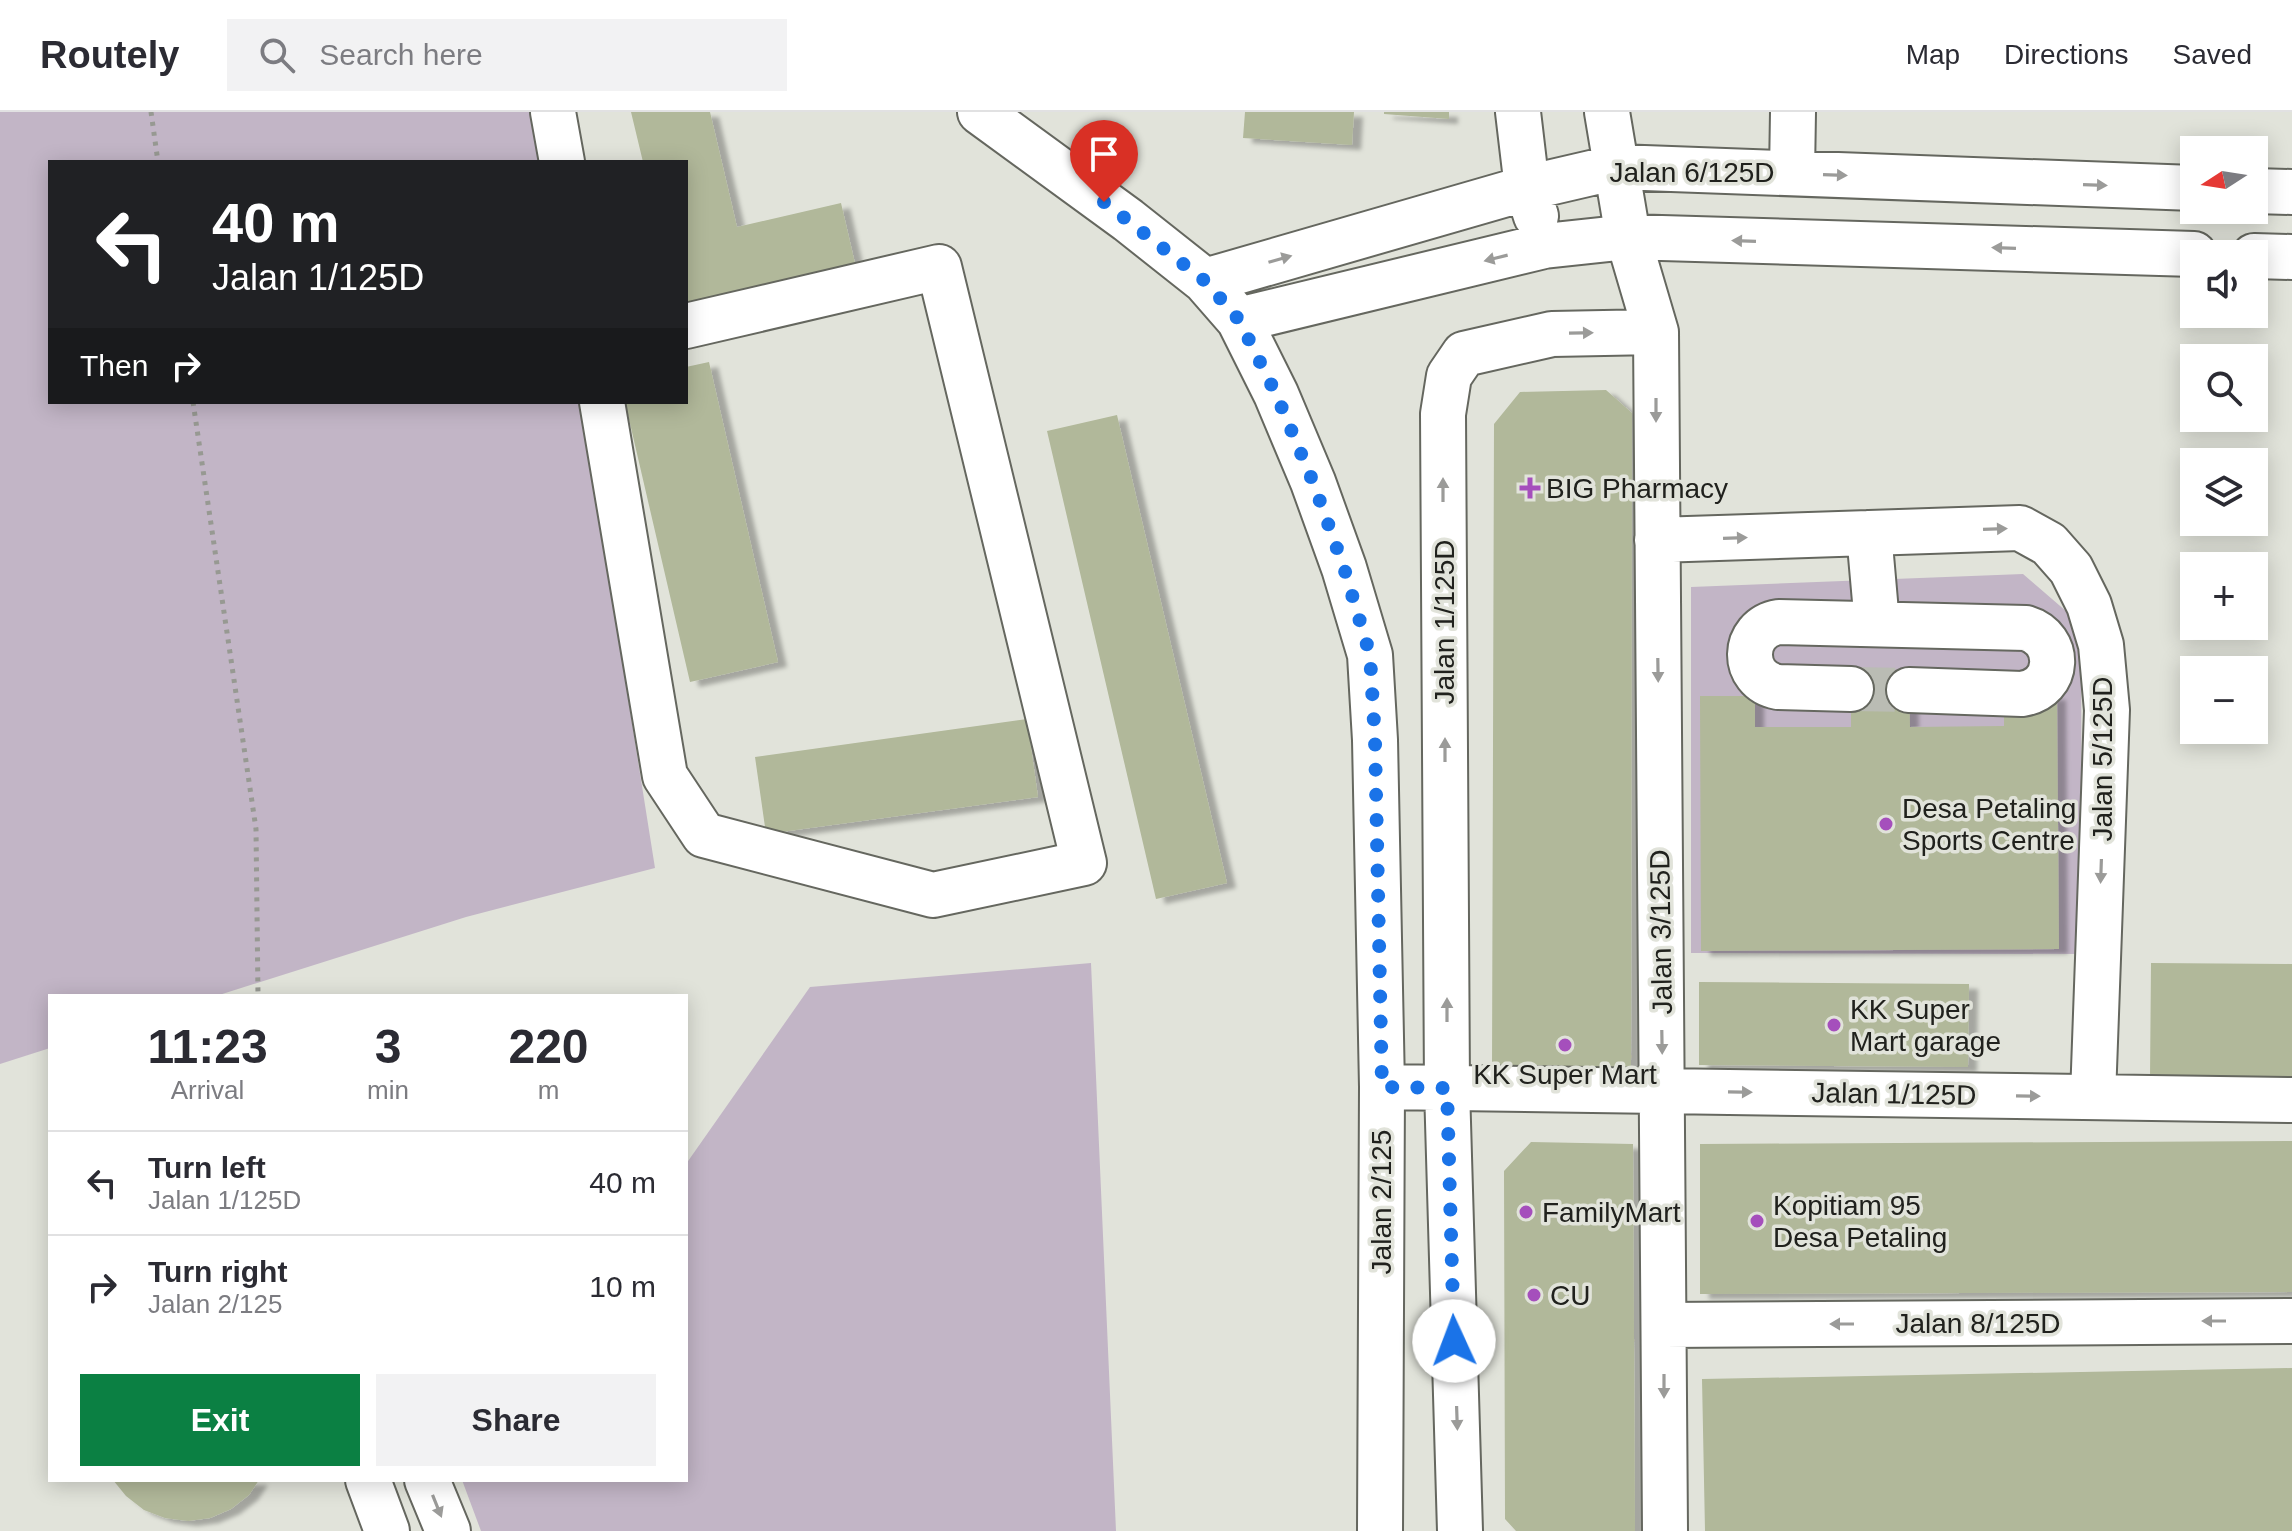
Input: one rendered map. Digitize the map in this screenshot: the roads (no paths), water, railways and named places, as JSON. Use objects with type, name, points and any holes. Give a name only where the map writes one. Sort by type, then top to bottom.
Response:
[{"type":"street","points":[[553,112],[562,160]]},
{"type":"street","name":"Jalan 2/125","points":[[980,112],[1128,220],[1205,281],[1239,320],[1276,394],[1313,482],[1344,568],[1370,655],[1375,740],[1382,1087],[1380,1531]]},
{"type":"street","points":[[1518,112],[1527,188],[1544,246]]},
{"type":"street","name":"Jalan 3/125D","points":[[1607,112],[1628,237],[1656,332],[1665,1531]]},
{"type":"street","points":[[1792,173],[1793,112]]},
{"type":"street","name":"Jalan 6/125D","points":[[1205,281],[1527,188],[1617,167],[2180,187]]},
{"type":"street","points":[[2268,191],[2292,192]]},
{"type":"street","points":[[1239,320],[1544,246],[1628,237],[2180,254]]},
{"type":"street","points":[[2268,256],[2292,257]]},
{"type":"street","points":[[602,404],[665,776],[704,835],[933,895],[1084,863],[939,267],[688,326]]},
{"type":"street","name":"Jalan 1/125D","points":[[1447,1088],[1443,414],[1449,376],[1464,354],[1552,334],[1656,332]]},
{"type":"street","name":"Jalan 5/125D","points":[[1657,540],[2020,528],[2049,544],[2071,569],[2089,605],[2101,645],[2107,710],[2093,1097]]},
{"type":"street","points":[[1869,533],[1877,624]]},
{"type":"street","points":[[1851,689],[1767,685],[1758,679],[1752,669],[1753,639],[1759,630],[1779,622],[2026,628],[2043,636],[2052,656],[2049,677],[2033,692],[1909,690]]},
{"type":"street","name":"Jalan 1/125D","points":[[1382,1087],[2292,1100]]},
{"type":"street","points":[[1447,1088],[1460,1531]]},
{"type":"street","name":"Jalan 8/125D","points":[[1664,1325],[2292,1321]]},
{"type":"street","points":[[369,1482],[387,1531]]},
{"type":"street","points":[[428,1482],[448,1531]]},
{"type":"tunnel","points":[[1851,689],[1909,690]]},
{"type":"place","name":"BIG Pharmacy","points":[[1530,488]]},
{"type":"place","name":"Desa Petaling Sports Centre","points":[[1886,824]]},
{"type":"place","name":"KK Super Mart garage","points":[[1834,1025]]},
{"type":"place","name":"KK Super Mart","points":[[1565,1045]]},
{"type":"place","name":"FamilyMart","points":[[1526,1212]]},
{"type":"place","name":"Kopitiam 95 Desa Petaling","points":[[1757,1221]]},
{"type":"place","name":"CU","points":[[1534,1295]]}]
